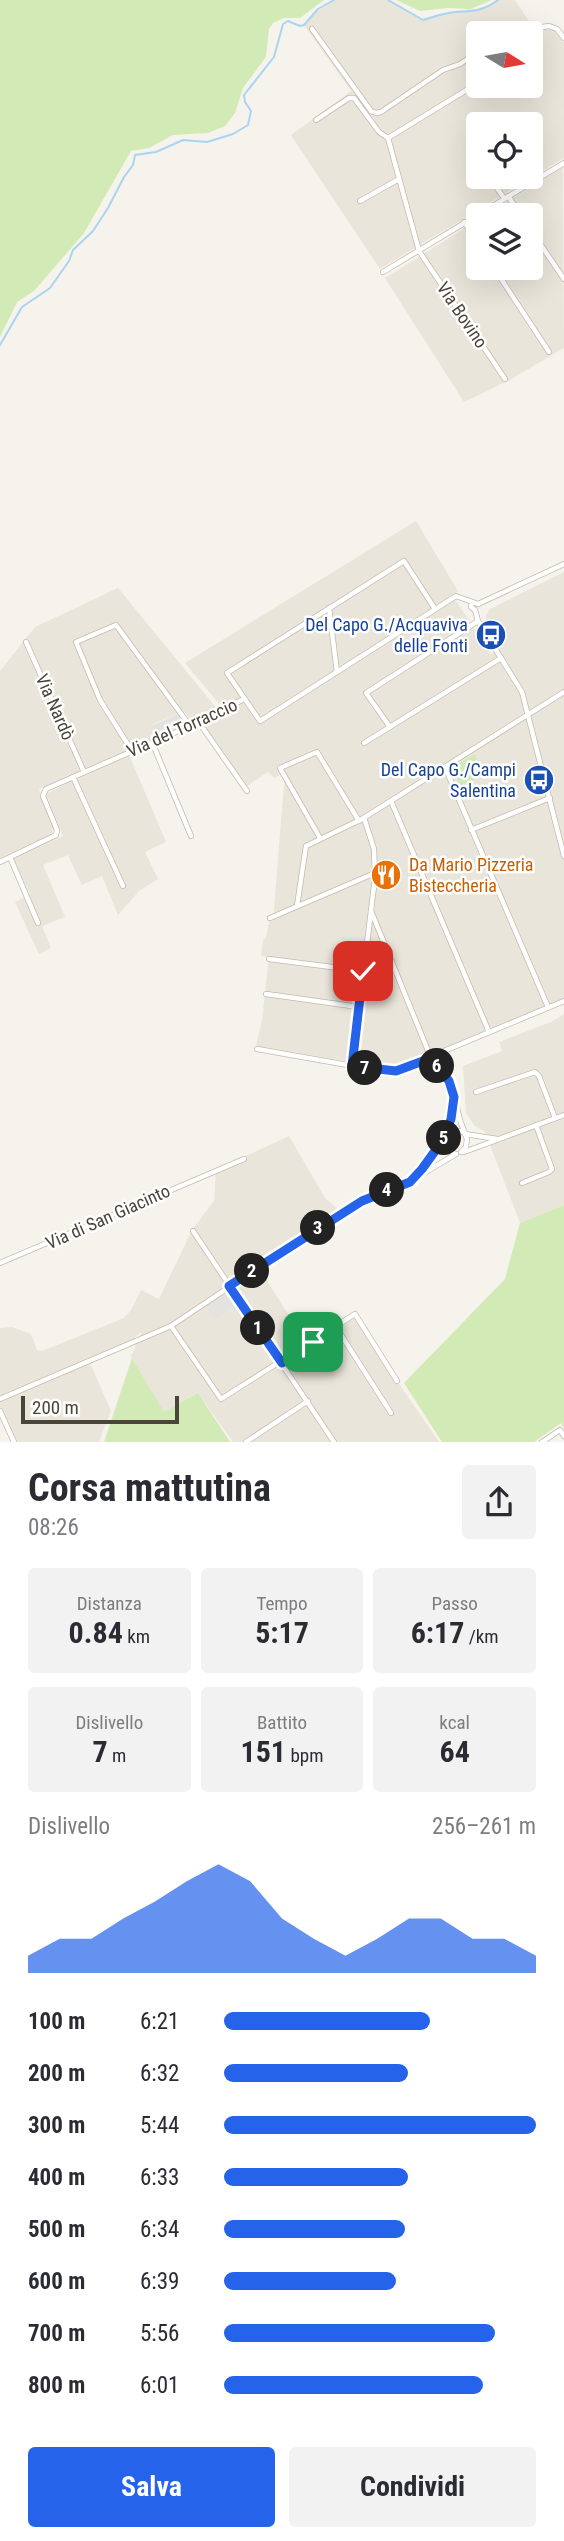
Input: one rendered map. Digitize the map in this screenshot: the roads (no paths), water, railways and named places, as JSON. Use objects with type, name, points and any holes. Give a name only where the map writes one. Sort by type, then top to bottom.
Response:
[{"type":"street","points":[[543,27],[552,26],[564,38]]},
{"type":"street","points":[[312,29],[371,111],[376,113],[466,59]]},
{"type":"street","points":[[316,120],[353,97],[379,132],[388,138],[466,90]]},
{"type":"street","name":"Via Bovino","points":[[388,138],[419,251],[505,379]]},
{"type":"street","points":[[383,272],[564,163]]},
{"type":"street","points":[[360,201],[399,179]]},
{"type":"street","points":[[499,189],[511,203]]},
{"type":"street","points":[[543,248],[564,279]]},
{"type":"street","points":[[502,280],[549,352]]},
{"type":"street","points":[[244,699],[227,673],[404,561],[435,609]]},
{"type":"street","name":"Via del Torraccio","points":[[0,862],[56,835],[57,830],[43,792],[244,699],[260,721],[456,596],[467,598],[475,606],[564,564]]},
{"type":"street","points":[[475,606],[478,621],[522,692],[564,856]]},
{"type":"street","points":[[330,608],[337,672]]},
{"type":"street","points":[[390,727],[366,693],[478,621]]},
{"type":"street","points":[[132,751],[100,700],[76,642],[116,625],[190,726]]},
{"type":"street","name":"Via Nardò","points":[[26,642],[84,772]]},
{"type":"street","points":[[364,743],[501,659]]},
{"type":"street","points":[[297,906],[306,846],[362,819],[564,692]]},
{"type":"street","points":[[198,720],[247,790]]},
{"type":"street","points":[[152,742],[191,836]]},
{"type":"street","points":[[320,838],[279,768],[317,752],[362,819],[373,842],[375,873],[352,1066]]},
{"type":"street","points":[[445,767],[548,1007]]},
{"type":"street","points":[[73,777],[123,886]]},
{"type":"street","points":[[471,830],[550,798]]},
{"type":"street","points":[[391,801],[489,1032]]},
{"type":"street","points":[[10,857],[38,923]]},
{"type":"street","points":[[270,918],[375,873]]},
{"type":"street","points":[[371,911],[431,1058],[449,1081],[467,1144],[458,1153]]},
{"type":"street","points":[[270,959],[363,971]]},
{"type":"street","points":[[266,994],[359,1007]]},
{"type":"street","points":[[257,1049],[396,1071],[564,1001]]},
{"type":"street","points":[[476,1092],[535,1072],[555,1118]]},
{"type":"street","points":[[454,1097],[451,1119],[444,1137],[448,1151],[458,1153]]},
{"type":"street","points":[[0,1399],[171,1326],[362,1201],[410,1182],[458,1153],[564,1115]]},
{"type":"street","points":[[522,1183],[552,1169],[536,1125]]},
{"type":"street","points":[[410,1182],[444,1137],[453,1130],[498,1139]]},
{"type":"street","name":"Via di San Giacinto","points":[[0,1263],[244,1159]]},
{"type":"street","points":[[193,1231],[333,1441]]},
{"type":"street","points":[[171,1326],[221,1399],[282,1363],[355,1314],[397,1381]]},
{"type":"street","points":[[336,1327],[391,1413]]},
{"type":"street","points":[[246,1442],[308,1401]]},
{"type":"street","points":[[0,1411],[13,1442]]},
{"type":"street","points":[[542,1442],[560,1430],[564,1436]]},
{"type":"waterway","points":[[0,345],[22,307],[50,288],[69,261],[73,250],[93,231],[133,165],[135,155],[156,152],[183,140],[207,142],[233,134],[248,125],[251,111],[244,95],[274,57],[283,24],[288,21],[304,25],[318,9],[334,0]]},
{"type":"waterway","points":[[388,0],[423,20],[447,13],[478,10],[498,0]]},
{"type":"place","name":"Del Capo G./Acquaviva delle Fonti","points":[[491,635]]},
{"type":"place","name":"Del Capo G./Campi Salentina","points":[[539,780]]},
{"type":"place","name":"Da Mario Pizzeria Bisteccheria","points":[[386,875]]}]
